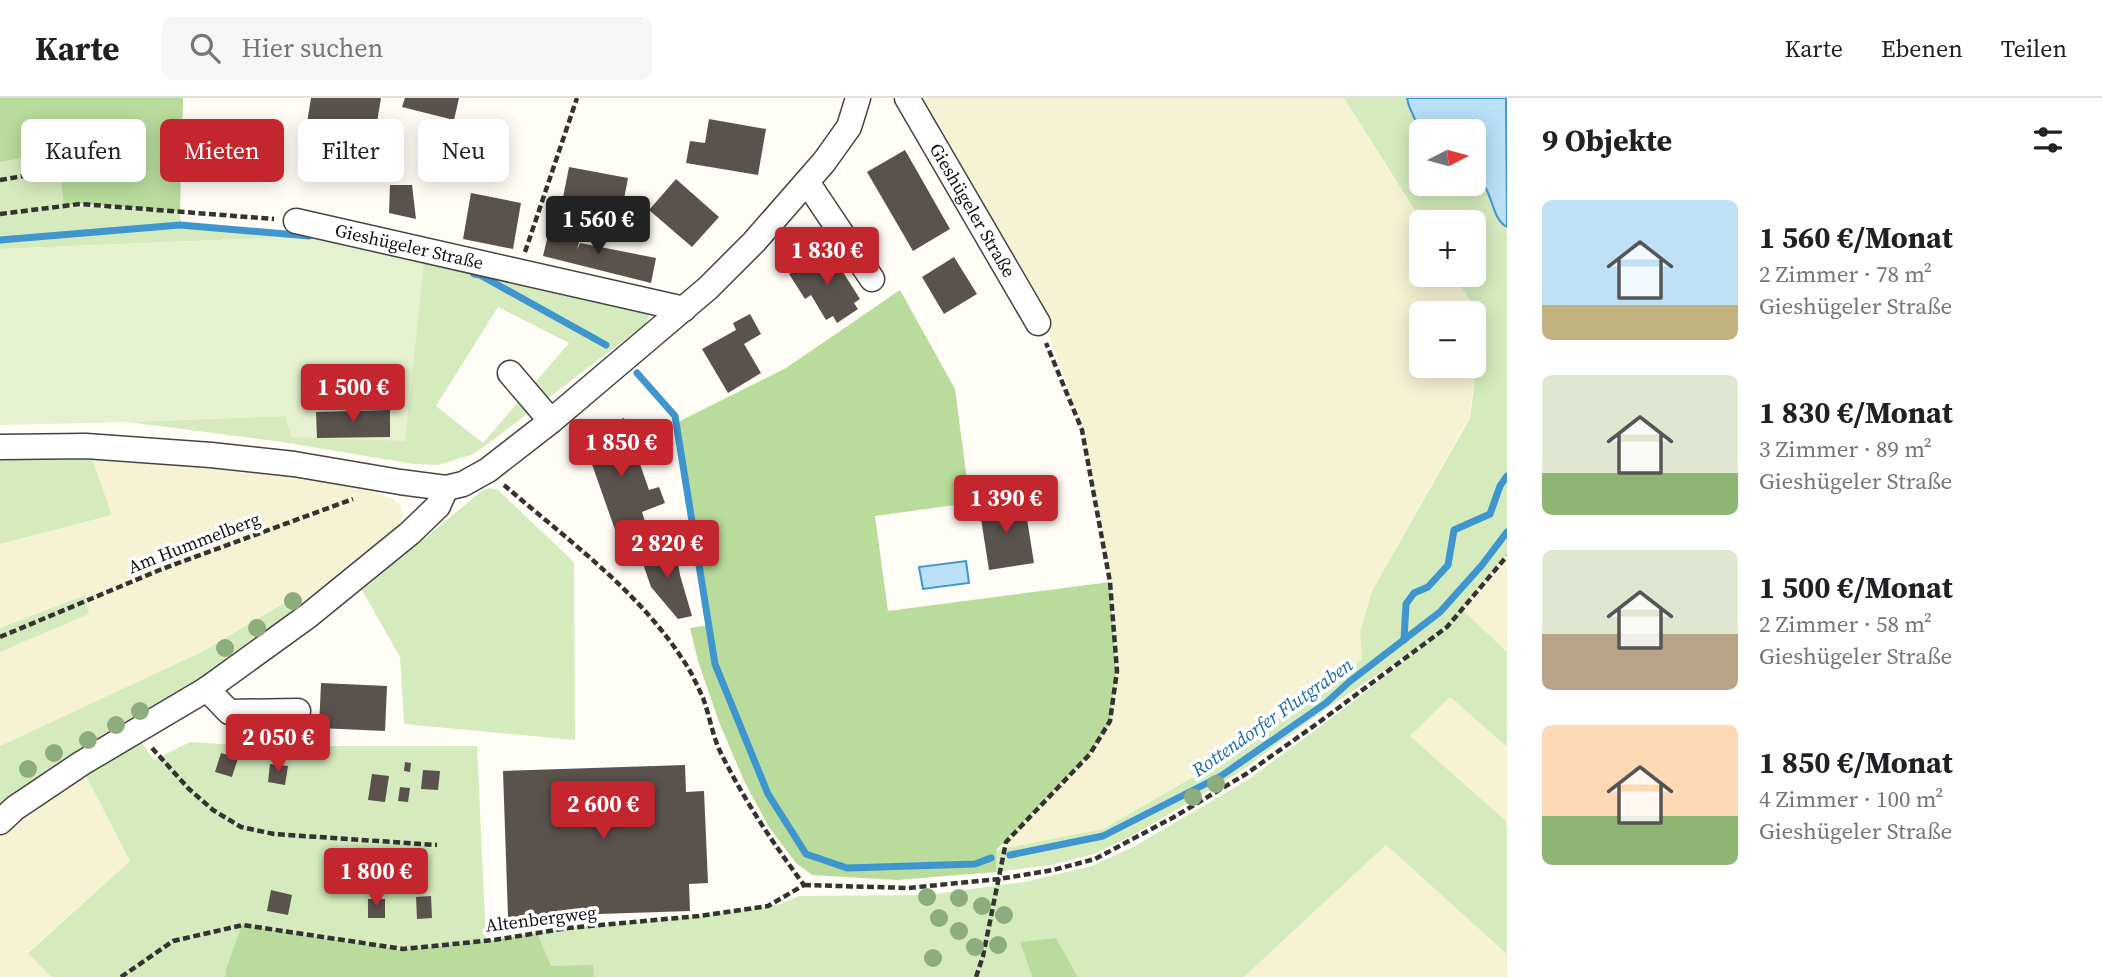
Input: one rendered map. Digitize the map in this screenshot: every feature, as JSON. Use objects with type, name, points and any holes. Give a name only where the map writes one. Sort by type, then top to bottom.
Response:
[{"type":"street","points":[[0,822],[15,808],[82,763],[207,689],[308,616],[410,533],[454,486],[488,470],[551,421],[709,288],[754,242],[824,162],[849,127],[858,98]]},
{"type":"street","name":"Gieshügeler Straße","points":[[907,98],[1038,323]]},
{"type":"street","points":[[807,182],[872,279]]},
{"type":"street","name":"Gieshügeler Straße","points":[[296,221],[684,309]]},
{"type":"street","points":[[510,373],[551,421]]},
{"type":"street","points":[[0,447],[86,446],[211,454],[295,464],[400,482],[454,486]]},
{"type":"street","points":[[207,689],[229,712],[298,711]]},
{"type":"path","points":[[525,252],[577,98]]},
{"type":"path","points":[[0,180],[21,176]]},
{"type":"path","points":[[0,214],[80,204],[296,221]]},
{"type":"path","points":[[976,977],[983,956],[1006,842],[1090,754],[1110,721],[1117,671],[1110,582],[1082,430],[1038,323]]},
{"type":"path","points":[[488,470],[610,575],[658,625],[684,661],[703,698],[718,747],[741,790],[776,847],[804,885],[908,888],[999,879],[1053,870],[1095,859],[1174,817],[1246,774],[1447,627],[1507,556]]},
{"type":"path","name":"Am Hummelberg","points":[[0,637],[162,569],[362,496]]},
{"type":"path","points":[[139,729],[159,757],[189,789],[213,810],[241,827],[274,834],[437,845]]},
{"type":"path","name":"Altenbergweg","points":[[121,977],[173,941],[243,925],[403,949],[768,906],[804,885]]},
{"type":"shaded area","points":[[919,98],[1344,98],[1414,210],[1409,210],[1409,287],[1461,287],[1470,301],[1409,301],[1409,378],[1475,378],[1469,418],[1372,591],[1360,632],[1362,659],[1226,759],[1103,829],[996,850],[1088,757],[1110,722],[1116,672],[1110,581],[1082,430],[1043,317]]},
{"type":"shaded area","points":[[91,456],[273,469],[366,488],[400,504],[401,522],[394,531],[302,605],[296,595],[204,652],[0,746],[0,652],[89,614],[84,595],[0,628],[0,544],[112,515]]},
{"type":"shaded area","points":[[1507,556],[1507,652],[1463,610]]},
{"type":"shaded area","points":[[1450,697],[1507,747],[1507,823],[1410,736]]},
{"type":"shaded area","points":[[84,772],[131,860],[28,952],[51,977],[0,977],[0,833]]},
{"type":"shaded area","points":[[1386,845],[1507,953],[1507,977],[1244,977]]},
{"type":"green space","points":[[0,98],[183,98],[182,119],[160,119],[160,182],[181,182],[180,211],[80,204],[64,206],[61,182],[146,182],[146,119],[21,119],[21,158],[0,162]]},
{"type":"green space","points":[[1344,98],[1507,98],[1507,554],[1462,609],[1507,652],[1507,747],[1450,697],[1410,736],[1507,822],[1507,954],[1386,845],[1244,977],[1078,977],[1055,939],[1020,942],[1032,977],[51,977],[28,953],[130,861],[84,772],[139,739],[154,760],[190,742],[250,746],[477,746],[486,941],[567,928],[698,916],[780,904],[799,896],[927,895],[1024,882],[1092,866],[1135,846],[1249,779],[1445,629],[1329,707],[1238,773],[1132,836],[1094,854],[1051,865],[996,872],[996,850],[1103,829],[1223,760],[1362,659],[1360,632],[1372,591],[1470,418],[1475,378],[1486,378],[1486,301],[1470,301],[1461,287],[1486,287],[1486,210],[1414,210]]},
{"type":"green space","points":[[21,158],[21,182],[62,182],[66,206],[180,210],[181,226],[315,236],[0,249],[0,162]]},
{"type":"green space","points":[[315,236],[424,262],[405,441],[291,437],[285,416],[0,425],[0,249]]},
{"type":"green space","points":[[424,262],[647,312],[649,317],[644,325],[485,446],[471,455],[438,465],[414,464],[282,442],[128,422],[285,416]],"holes":[[[498,307],[569,343],[483,443],[436,406]]]},
{"type":"green space","points":[[900,290],[955,389],[970,503],[875,516],[888,611],[1110,582],[1116,672],[1110,722],[1089,755],[996,850],[996,872],[897,880],[812,875],[796,863],[769,827],[745,783],[719,722],[698,661],[690,628],[709,625],[676,423],[786,368]]},
{"type":"green space","points":[[0,455],[91,456],[112,515],[0,544]]},
{"type":"green space","points":[[483,490],[498,490],[574,562],[575,740],[404,724],[400,657],[362,590]]},
{"type":"green space","points":[[85,595],[89,614],[0,652],[0,628]]},
{"type":"green space","points":[[297,595],[302,605],[245,652],[0,811],[0,746],[204,651]]},
{"type":"green space","points":[[242,925],[400,950],[537,933],[551,966],[593,965],[594,977],[226,977],[226,969]]},
{"type":"green space","points":[[1056,938],[1078,977],[1032,977],[1020,942]]},
{"type":"water","points":[[1407,98],[1506,98],[1507,227],[1497,217],[1486,190],[1486,119],[1415,119]]},
{"type":"water","points":[[966,561],[969,583],[923,589],[919,567]]},
{"type":"building","points":[[311,98],[381,98],[378,119],[308,119]]},
{"type":"building","points":[[405,98],[459,98],[454,119],[402,107]]},
{"type":"building","points":[[709,119],[766,129],[758,175],[686,163],[690,141],[705,143]]},
{"type":"building","points":[[905,150],[950,229],[913,251],[867,172]]},
{"type":"building","points":[[569,167],[628,178],[619,225],[560,213]]},
{"type":"building","points":[[676,179],[719,217],[692,247],[649,210]]},
{"type":"building","points":[[390,185],[412,185],[416,219],[389,213]]},
{"type":"building","points":[[471,193],[521,203],[513,249],[463,239]]},
{"type":"building","points":[[550,227],[581,234],[577,250],[580,243],[656,258],[651,283],[543,256]]},
{"type":"building","points":[[829,250],[860,299],[854,303],[858,309],[837,323],[833,316],[826,320],[811,295],[805,299],[789,274]]},
{"type":"building","points":[[954,257],[977,294],[944,314],[922,277]]},
{"type":"building","points":[[750,314],[761,334],[744,344],[761,373],[728,393],[702,349],[736,330],[733,323]]},
{"type":"building","points":[[390,410],[390,437],[317,438],[316,412]]},
{"type":"building","points":[[624,418],[649,490],[659,487],[665,503],[642,512],[649,534],[620,544],[581,433]]},
{"type":"building","points":[[1024,500],[1034,563],[989,570],[979,506]]},
{"type":"building","points":[[675,545],[680,575],[692,616],[678,619],[651,587],[640,555]]},
{"type":"building","points":[[321,683],[387,686],[385,731],[319,728]]},
{"type":"building","points":[[221,753],[238,758],[232,777],[215,772]]},
{"type":"building","points":[[405,762],[411,763],[410,772],[404,771]]},
{"type":"building","points":[[270,764],[288,766],[285,785],[268,782]]},
{"type":"building","points":[[685,765],[686,792],[704,791],[708,883],[689,884],[690,911],[508,917],[503,771]]},
{"type":"building","points":[[423,770],[440,771],[438,790],[421,789]]},
{"type":"building","points":[[372,774],[389,776],[385,802],[368,800]]},
{"type":"building","points":[[400,787],[410,788],[408,802],[398,801]]},
{"type":"building","points":[[271,890],[292,895],[288,915],[267,911]]},
{"type":"building","points":[[431,896],[432,918],[417,919],[416,897]]},
{"type":"building","points":[[368,899],[385,899],[385,918],[368,918]]},
{"type":"waterway","name":"Rottendorfer Flutgraben","points":[[0,240],[180,225],[309,236]]},
{"type":"waterway","name":"Rottendorfer Flutgraben","points":[[474,274],[606,345]]},
{"type":"waterway","name":"Rottendorfer Flutgraben","points":[[637,373],[675,416],[715,664],[768,794],[806,854],[847,868],[975,864],[991,858]]},
{"type":"waterway","points":[[1404,640],[1406,604],[1414,593],[1428,587],[1448,565],[1454,530],[1490,514],[1500,486],[1507,476]]},
{"type":"waterway","name":"Rottendorfer Flutgraben","points":[[1010,855],[1103,836],[1221,776],[1326,703],[1440,612],[1507,532]]}]
